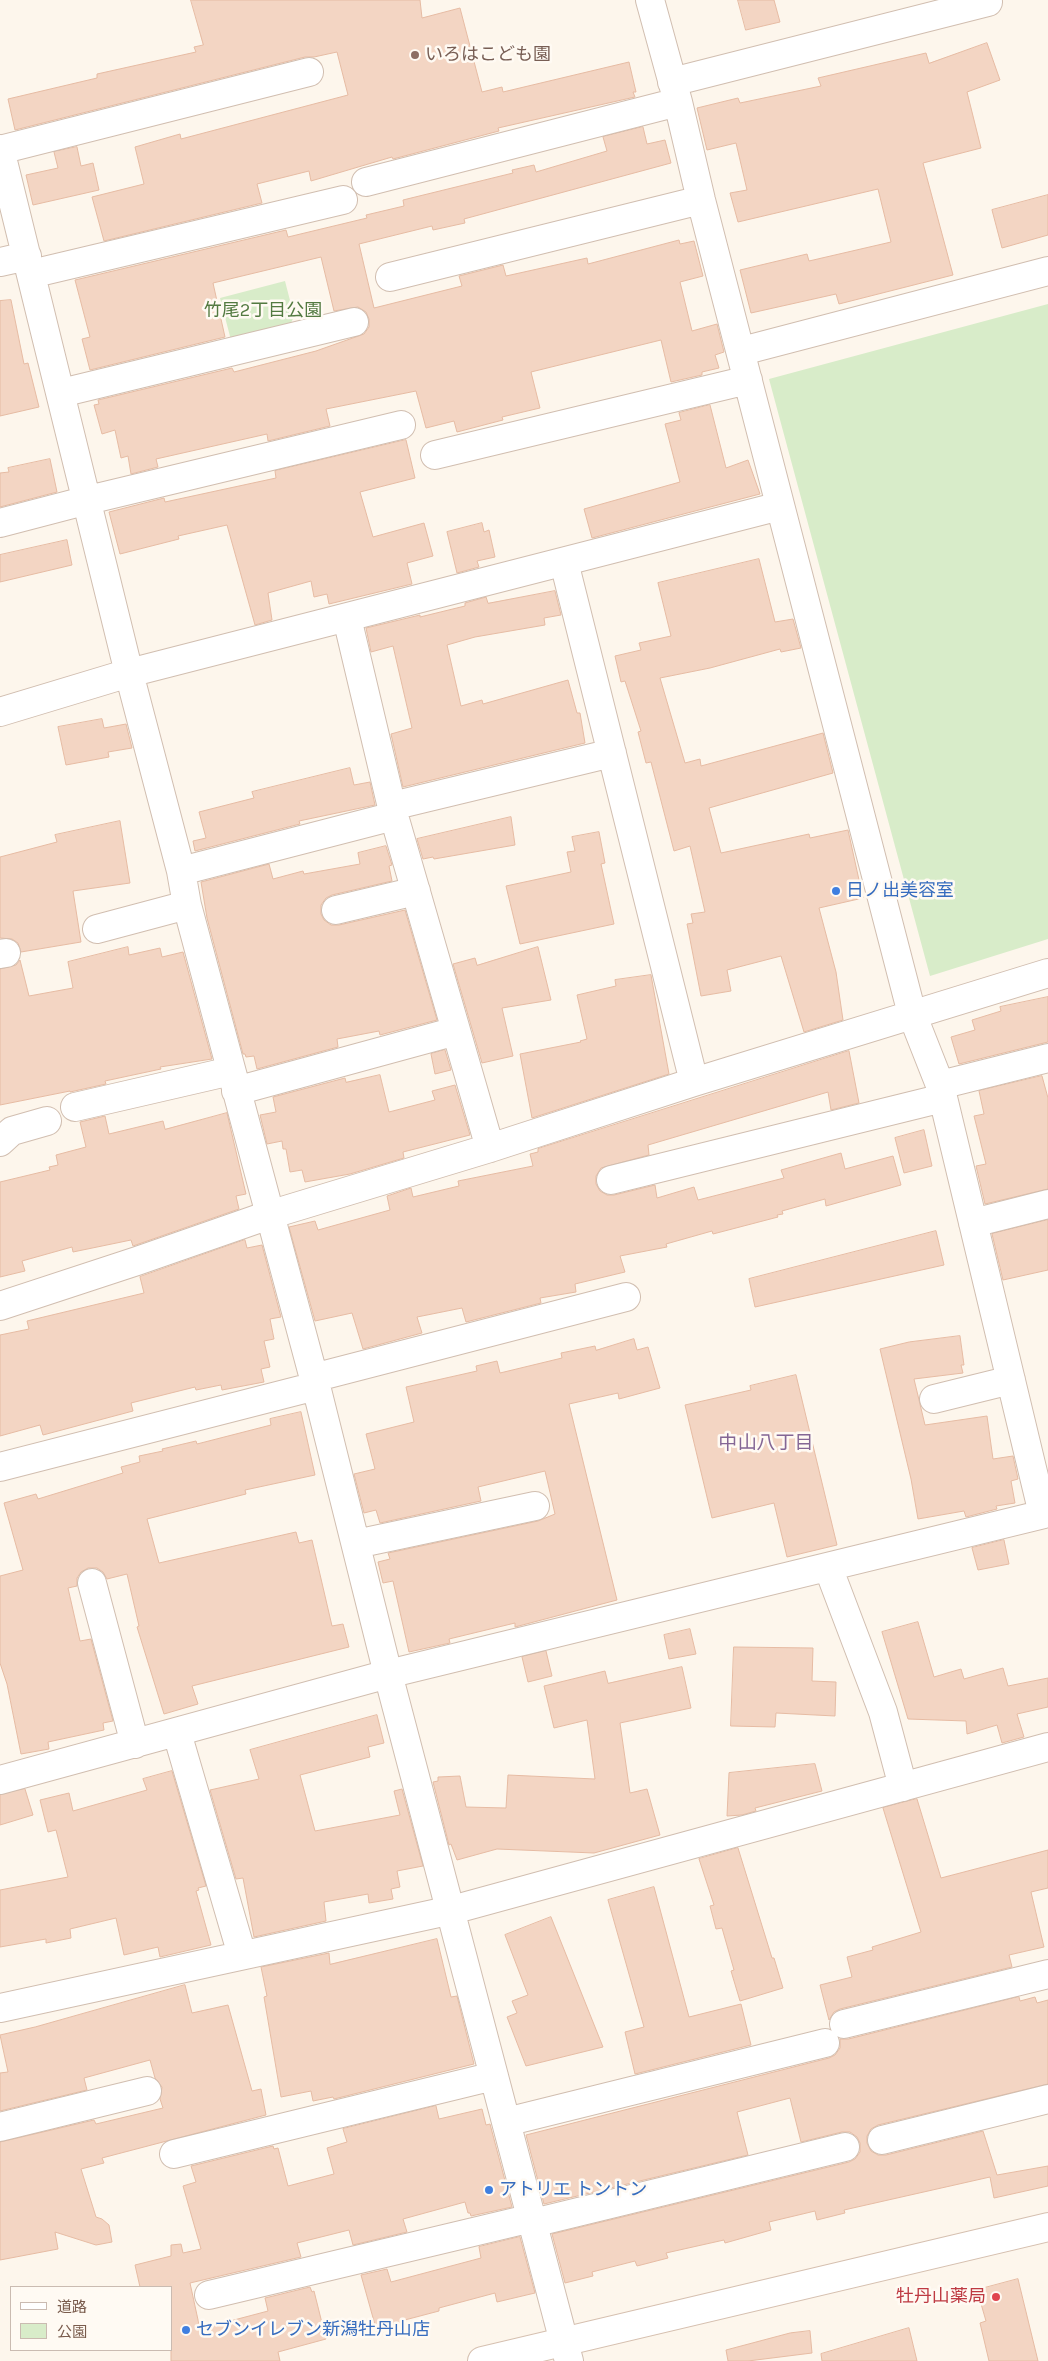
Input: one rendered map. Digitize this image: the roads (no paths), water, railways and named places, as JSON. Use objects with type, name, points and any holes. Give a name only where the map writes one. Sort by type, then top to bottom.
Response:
[{"type":"street","points":[[0,1780],[388,1674],[1046,1513],[1011,1380],[941,1092],[912,1014],[650,0]]},
{"type":"street","points":[[366,182],[988,2]]},
{"type":"street","points":[[309,72],[1,157],[88,500],[129,673],[181,871],[187,905],[315,1382],[388,1674],[452,1910],[566,2352]]},
{"type":"street","points":[[0,262],[29,265],[343,200]]},
{"type":"street","points":[[390,278],[701,200]]},
{"type":"street","points":[[742,351],[1048,271]]},
{"type":"street","points":[[61,393],[354,322]]},
{"type":"street","points":[[435,456],[748,380]]},
{"type":"street","points":[[0,523],[401,425]]},
{"type":"street","points":[[0,712],[129,673],[780,506]]},
{"type":"street","points":[[564,562],[694,1082]]},
{"type":"street","points":[[347,618],[393,811],[490,1148]]},
{"type":"street","points":[[181,871],[393,811],[612,753]]},
{"type":"street","points":[[336,910],[416,892]]},
{"type":"street","points":[[97,929],[187,905]]},
{"type":"street","points":[[0,1306],[138,1262],[269,1215],[490,1148],[694,1082],[1048,972]]},
{"type":"street","points":[[75,1107],[234,1081],[456,1031]]},
{"type":"street","points":[[611,1180],[941,1092],[1048,1058]]},
{"type":"street","points":[[0,1142],[12,1131],[46,1121]]},
{"type":"street","points":[[973,1224],[1048,1204]]},
{"type":"street","points":[[0,1467],[626,1297]]},
{"type":"street","points":[[934,1399],[1011,1380]]},
{"type":"street","points":[[356,1544],[535,1506]]},
{"type":"street","points":[[828,1566],[884,1712],[903,1787]]},
{"type":"street","points":[[92,1583],[135,1744]]},
{"type":"street","points":[[177,1733],[242,1956]]},
{"type":"street","points":[[0,2008],[452,1910],[1048,1747]]},
{"type":"street","points":[[844,2024],[1048,1974]]},
{"type":"street","points":[[506,2122],[825,2043]]},
{"type":"street","points":[[174,2154],[494,2076]]},
{"type":"street","points":[[0,2127],[147,2091]]},
{"type":"street","points":[[882,2140],[1048,2099]]},
{"type":"street","points":[[209,2295],[845,2147]]},
{"type":"street","points":[[482,2361],[566,2352],[1048,2228]]},
{"type":"place","name":"いろはこども園","points":[[415,55]]},
{"type":"place","name":"日ノ出美容室","points":[[836,891]]},
{"type":"place","name":"アトリエ トントン","points":[[489,2190]]},
{"type":"place","name":"牡丹山薬局","points":[[996,2297]]},
{"type":"place","name":"セブンイレブン新潟牡丹山店","points":[[186,2330]]},
{"type":"district","name":"中山八丁目","points":[[766,1444]]},
{"type":"park label","name":"竹尾2丁目公園","points":[[263,311]]}]
